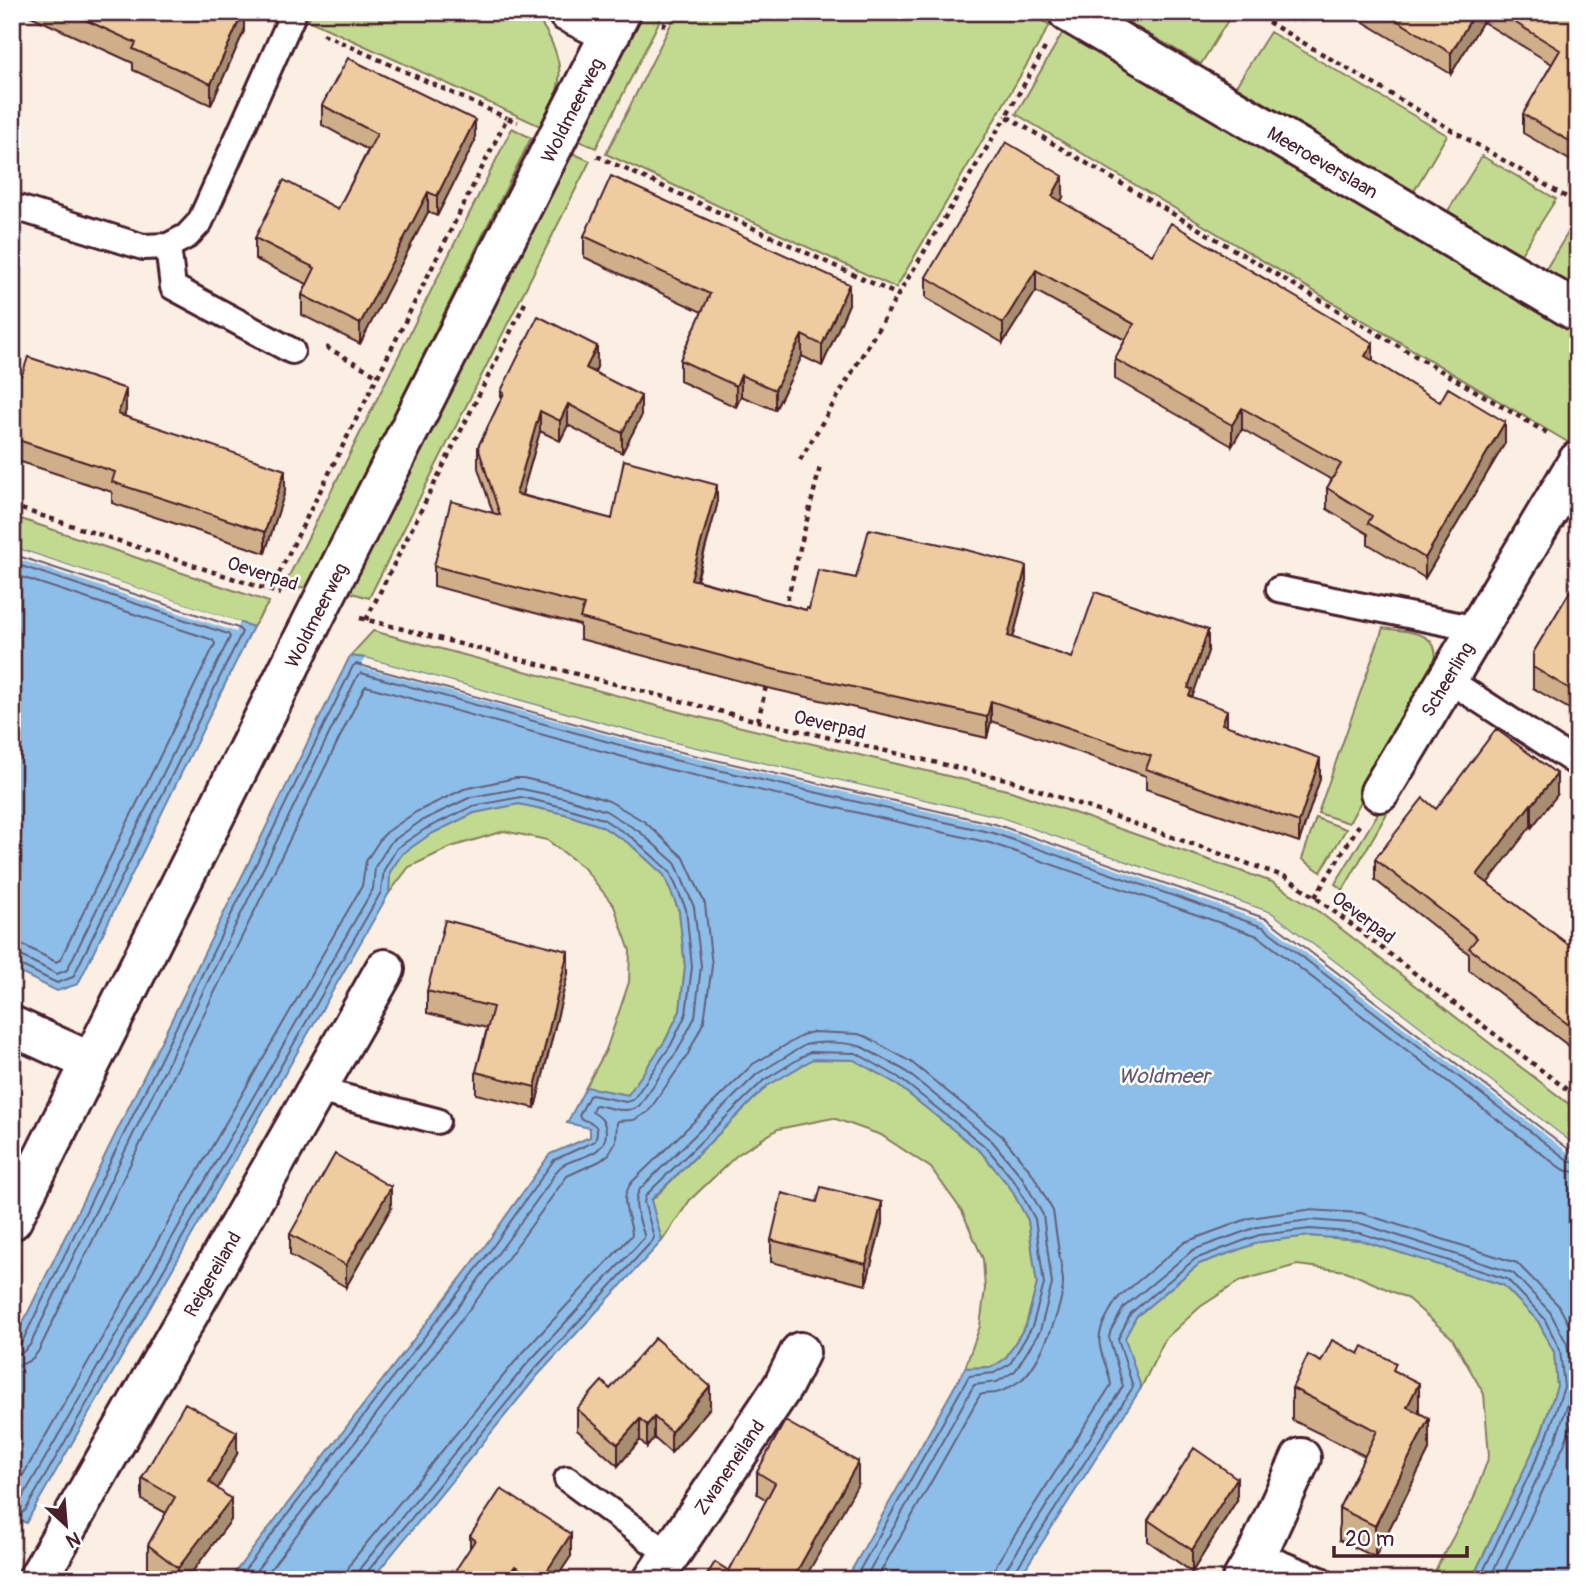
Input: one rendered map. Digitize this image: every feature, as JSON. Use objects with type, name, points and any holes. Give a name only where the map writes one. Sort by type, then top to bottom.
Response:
[{"type":"street","points":[[567,12],[616,23]]},
{"type":"street","name":"Meeroeverslaan","points":[[1068,12],[1578,312]]},
{"type":"street","name":"Woldmeerweg","points":[[12,1220],[616,23]]},
{"type":"street","name":"Scheerling","points":[[1380,792],[1477,629],[1566,449]]},
{"type":"street","name":"Reigereiland","points":[[37,1580],[386,969]]},
{"type":"street","points":[[12,1026],[91,1062]]},
{"type":"street","name":"Zwaneneiland","points":[[662,1568],[783,1386],[800,1352]]},
{"type":"street","points":[[1249,1567],[1301,1458]]},
{"type":"street","points":[[12,1577],[18,1580]]},
{"type":"lane","points":[[12,206],[143,247],[168,246],[187,236],[200,222],[293,16]]},
{"type":"lane","points":[[168,246],[173,287],[292,351]]},
{"type":"lane","points":[[1279,589],[1477,629]]},
{"type":"lane","points":[[1447,679],[1578,764]]},
{"type":"lane","points":[[317,1090],[437,1121]]},
{"type":"lane","points":[[567,1479],[662,1568]]},
{"type":"lane","points":[[1249,1567],[1321,1580]]},
{"type":"path","points":[[659,36],[671,12]]},
{"type":"path","points":[[1251,12],[1578,204]]},
{"type":"path","points":[[293,16],[507,118],[898,295]]},
{"type":"path","points":[[800,460],[1045,47]]},
{"type":"path","points":[[1006,116],[1566,449]]},
{"type":"path","points":[[270,591],[507,118]]},
{"type":"path","points":[[366,620],[531,291]]},
{"type":"path","points":[[292,351],[311,340],[377,375]]},
{"type":"path","points":[[783,618],[820,467]]},
{"type":"path","name":"Oeverpad","points":[[12,506],[366,620],[758,721],[1010,780],[1286,877],[1578,1098]]},
{"type":"path","points":[[758,721],[770,670]]},
{"type":"path","points":[[1315,897],[1380,792]]},
{"type":"green space","points":[[312,12],[532,12],[550,38],[558,59],[557,90],[540,126],[308,20]]},
{"type":"green space","points":[[638,12],[664,12],[596,148],[575,139]]},
{"type":"green space","points":[[677,12],[1026,12],[1050,25],[896,288],[606,154]]},
{"type":"green space","points":[[1111,12],[1233,12],[1201,64]]},
{"type":"green space","points":[[1063,32],[1578,335],[1578,432],[1571,444],[1016,114]]},
{"type":"green space","points":[[1270,32],[1447,135],[1414,191],[1236,86]]},
{"type":"green space","points":[[512,128],[531,138],[308,587],[283,588]]},
{"type":"green space","points":[[570,152],[590,161],[369,598],[345,591]]},
{"type":"green space","points":[[1482,156],[1556,199],[1521,254],[1448,211]]},
{"type":"green space","points":[[1578,216],[1578,287],[1546,269]]},
{"type":"green space","points":[[12,516],[269,602],[253,627],[12,547]]},
{"type":"green space","points":[[1383,628],[1415,633],[1430,640],[1436,657],[1434,670],[1349,823],[1318,813]]},
{"type":"green space","points":[[373,631],[691,715],[1011,791],[1272,882],[1314,908],[1578,1111],[1578,1148],[1271,913],[998,817],[674,743],[350,656]]},
{"type":"green space","points":[[1388,797],[1394,801],[1343,890],[1335,884]]},
{"type":"green space","points":[[519,804],[565,814],[601,826],[630,844],[664,875],[679,911],[685,967],[680,1011],[665,1041],[628,1095],[586,1087],[606,1050],[629,982],[630,951],[614,906],[583,867],[547,840],[504,831],[451,847],[409,867],[389,893],[390,872],[402,854],[429,835],[474,813]]},
{"type":"green space","points":[[1316,818],[1346,829],[1321,872],[1302,859]]},
{"type":"green space","points":[[813,1059],[854,1060],[895,1083],[981,1152],[1010,1187],[1028,1220],[1037,1284],[1026,1325],[1005,1359],[992,1367],[965,1368],[980,1326],[985,1289],[983,1259],[962,1211],[931,1168],[881,1135],[833,1118],[778,1129],[737,1155],[690,1200],[662,1241],[651,1201],[767,1086]]},
{"type":"green space","points":[[1309,1236],[1360,1240],[1503,1285],[1538,1321],[1554,1352],[1557,1386],[1541,1434],[1470,1580],[1430,1580],[1473,1500],[1489,1456],[1484,1394],[1452,1338],[1407,1298],[1346,1271],[1297,1265],[1240,1281],[1200,1307],[1165,1339],[1141,1388],[1124,1338],[1136,1317],[1199,1264],[1260,1242]]},
{"type":"water","points":[[12,547],[253,627],[78,984],[57,991],[12,969]]},
{"type":"water","name":"Woldmeer","points":[[350,656],[674,743],[998,817],[1271,913],[1578,1148],[1578,1580],[1470,1580],[1541,1434],[1557,1386],[1554,1352],[1538,1321],[1503,1285],[1360,1240],[1309,1236],[1260,1242],[1199,1264],[1136,1317],[1125,1338],[1141,1388],[1018,1580],[846,1580],[965,1368],[992,1367],[1005,1359],[1026,1325],[1037,1284],[1028,1220],[1010,1187],[981,1152],[895,1083],[854,1060],[813,1059],[767,1086],[651,1200],[662,1241],[538,1375],[371,1580],[229,1580],[477,1257],[550,1154],[590,1137],[590,1128],[567,1123],[586,1087],[628,1095],[665,1041],[680,1011],[685,967],[679,911],[664,875],[630,844],[601,826],[565,814],[519,804],[474,813],[429,835],[402,854],[390,872],[389,893],[26,1523],[12,1516],[12,1345]]},
{"type":"pier","points":[[12,547],[240,622],[236,632],[12,557]]},
{"type":"pier","points":[[365,658],[674,743],[998,817],[1271,913],[1578,1148],[1578,1160],[1265,922],[993,826],[669,752],[361,667]]},
{"type":"building","points":[[68,12],[243,12],[211,84],[133,49],[136,43]]},
{"type":"building","points":[[1383,12],[1475,12],[1451,53]]},
{"type":"building","points":[[1498,12],[1566,12],[1565,14],[1578,22],[1578,146],[1523,114],[1560,50]]},
{"type":"building","points":[[348,58],[475,120],[437,196],[428,192],[360,324],[302,295],[315,268],[255,238],[284,180],[338,209],[377,134],[322,105]]},
{"type":"building","points":[[1006,142],[1063,176],[1052,196],[1152,255],[1171,223],[1373,343],[1365,356],[1440,402],[1448,388],[1505,422],[1425,558],[1368,523],[1372,516],[1327,488],[1341,464],[1242,408],[1232,425],[1115,359],[1134,324],[1036,270],[1003,323],[926,277]]},
{"type":"building","points":[[611,176],[849,284],[822,345],[802,335],[775,390],[741,375],[736,386],[680,360],[710,294],[584,236]]},
{"type":"building","points":[[538,316],[597,346],[586,368],[641,396],[622,433],[568,404],[560,421],[540,411],[516,494],[612,519],[624,460],[717,485],[691,579],[806,610],[809,609],[818,570],[856,578],[869,529],[1026,566],[1008,636],[1072,658],[1095,592],[1208,630],[1188,688],[1192,689],[1189,696],[1227,710],[1222,724],[1320,758],[1299,822],[1146,769],[1151,756],[991,701],[987,717],[759,666],[580,618],[584,605],[434,566],[451,501],[500,515],[478,447],[504,393],[501,391]]},
{"type":"building","points":[[28,357],[126,389],[118,414],[285,470],[265,532],[112,482],[115,472],[12,438],[12,371],[22,375]]},
{"type":"building","points":[[1578,578],[1578,694],[1533,667],[1533,653]]},
{"type":"building","points":[[1496,729],[1557,774],[1477,875],[1578,952],[1578,1032],[1469,948],[1477,938],[1375,859],[1423,798],[1436,809]]},
{"type":"building","points":[[445,920],[568,951],[535,1087],[476,1072],[493,1007],[427,991]]},
{"type":"building","points":[[335,1154],[391,1187],[346,1265],[290,1234]]},
{"type":"building","points":[[821,1187],[882,1202],[866,1264],[771,1240],[782,1193],[817,1202]]},
{"type":"building","points":[[655,1338],[710,1386],[671,1432],[654,1417],[647,1425],[640,1419],[618,1444],[577,1409],[602,1381],[610,1389]]},
{"type":"building","points":[[1332,1340],[1359,1354],[1363,1346],[1396,1363],[1393,1370],[1419,1383],[1407,1407],[1429,1418],[1375,1526],[1339,1508],[1377,1431],[1292,1388],[1308,1355],[1321,1362]]},
{"type":"building","points":[[185,1403],[237,1432],[209,1482],[231,1499],[178,1568],[148,1545],[175,1497],[142,1478]]},
{"type":"building","points":[[785,1421],[858,1462],[792,1580],[704,1580],[715,1562],[729,1571],[775,1483],[757,1472]]},
{"type":"building","points":[[1194,1448],[1237,1478],[1192,1550],[1148,1520]]},
{"type":"building","points":[[501,1489],[571,1534],[541,1580],[515,1566],[505,1580],[457,1580],[452,1576],[475,1540],[470,1536]]}]
